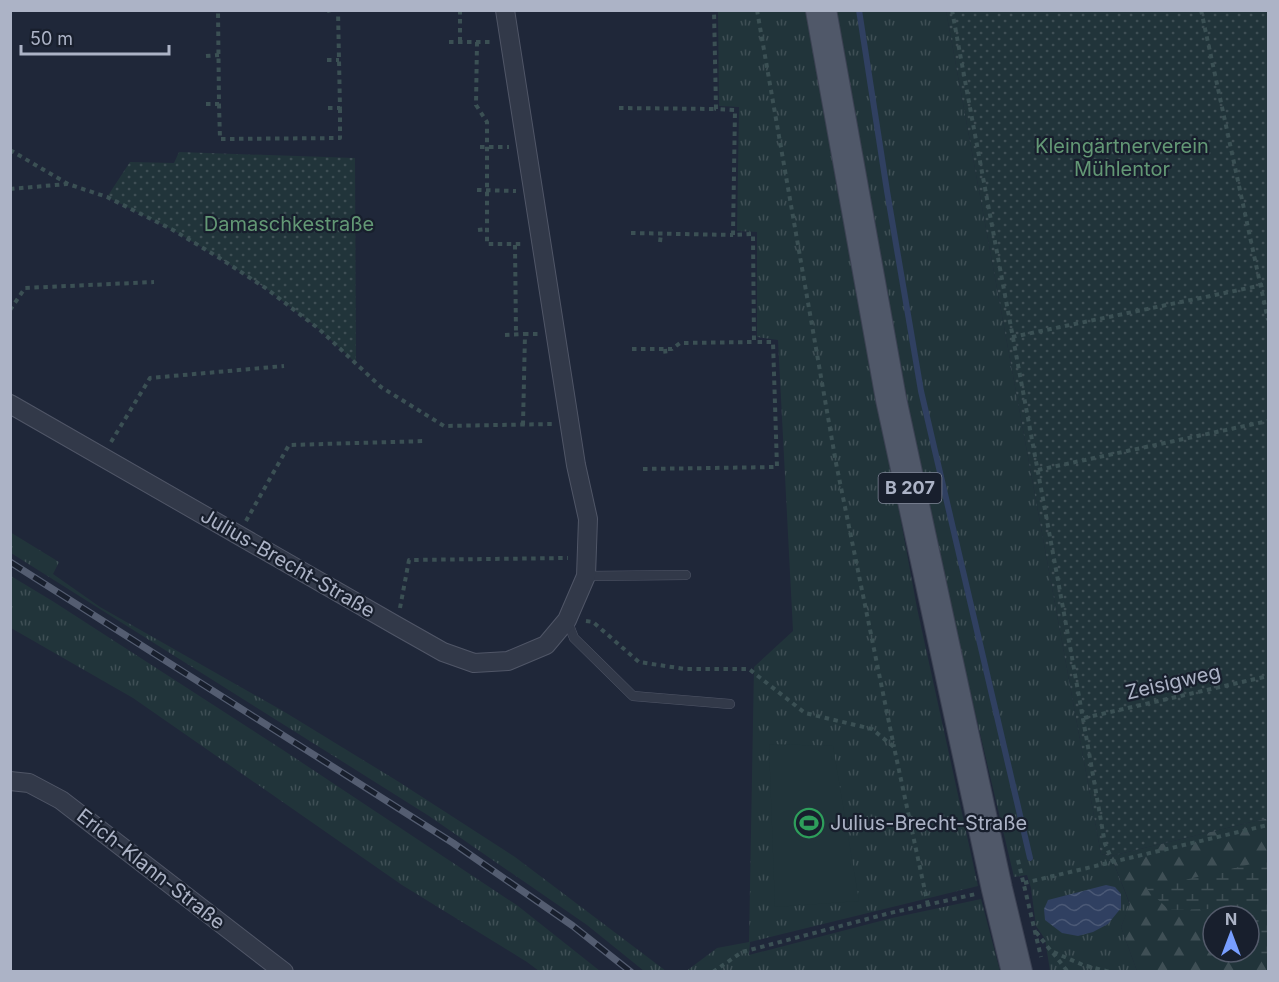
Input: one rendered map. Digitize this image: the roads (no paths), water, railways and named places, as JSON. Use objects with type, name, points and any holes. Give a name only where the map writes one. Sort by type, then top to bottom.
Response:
[{"type":"main road","name":"B 207","points":[[820,10],[891,399],[1010,886],[1025,967]]},
{"type":"street","points":[[505,10],[576,465],[588,519],[587,567],[567,620]]},
{"type":"street","name":"Julius-Brecht-Straße","points":[[10,404],[443,652],[474,663],[508,661],[546,645],[567,620]]},
{"type":"street","name":"Erich-Klann-Straße","points":[[10,781],[29,783],[61,800],[284,972]]},
{"type":"lane","points":[[587,567],[686,575]]},
{"type":"lane","points":[[567,620],[574,638],[633,696],[730,704]]},
{"type":"water","points":[[1106,885],[1115,887],[1121,894],[1121,908],[1108,924],[1093,932],[1078,936],[1062,933],[1045,920],[1044,909],[1048,900]]},
{"type":"waterway","points":[[859,10],[921,391],[1030,858]]},
{"type":"railway","points":[[10,562],[453,843],[573,926],[631,972]]},
{"type":"place","name":"Julius-Brecht-Straße","points":[[809,823]]},
{"type":"park label","name":"Kleingärtnerverein Mühlentor","points":[[1122,158]]},
{"type":"park label","name":"Damaschkestraße","points":[[289,224]]}]
